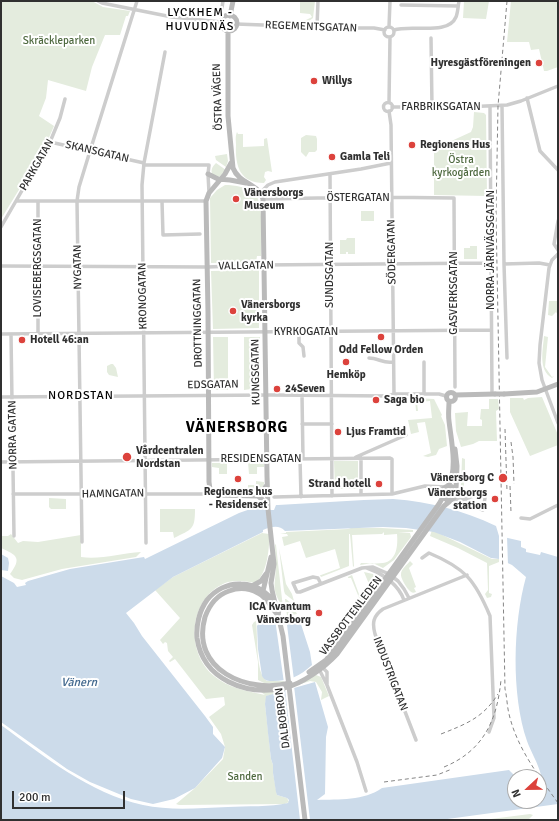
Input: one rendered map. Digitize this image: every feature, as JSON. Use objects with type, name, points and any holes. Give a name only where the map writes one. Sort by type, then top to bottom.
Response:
[{"type":"main road","points":[[230,16],[233,1]]},
{"type":"main road","points":[[230,16],[235,18],[236,24],[234,28],[228,30],[222,27],[221,22],[224,17],[230,16]]},
{"type":"main road","name":"ÖSTRA VÄGEN","points":[[228,30],[227,94],[231,163]]},
{"type":"main road","points":[[231,163],[235,173],[247,184],[261,192]]},
{"type":"main road","name":"DROTTNINGGATAN","points":[[212,492],[209,482],[208,459],[206,201],[209,193],[221,180],[231,163]]},
{"type":"main road","points":[[208,174],[221,180],[230,180],[247,184]]},
{"type":"main road","name":"KUNGSGATAN","points":[[261,192],[263,199],[266,332],[267,485],[271,498],[268,509],[272,552]]},
{"type":"main road","points":[[452,438],[457,455],[456,492],[455,498],[451,501],[445,500],[442,495],[443,489],[447,486],[452,477],[453,458],[449,420],[449,402],[446,396],[450,393],[455,395],[528,393],[546,389],[558,384]]},
{"type":"main road","points":[[449,402],[454,400],[455,395]]},
{"type":"main road","points":[[258,496],[267,485]]},
{"type":"main road","points":[[447,486],[452,487],[456,492]]},
{"type":"main road","points":[[212,492],[222,496],[258,496],[264,501],[268,509]]},
{"type":"main road","name":"VASSBOTTENLEDEN","points":[[442,495],[442,505]]},
{"type":"main road","name":"VASSBOTTENLEDEN","points":[[261,592],[252,586],[236,584],[224,587],[210,596],[203,607],[198,620],[197,635],[200,651],[209,668],[224,680],[238,686],[262,690],[290,686],[321,668],[442,505],[451,501]]},
{"type":"main road","points":[[261,592],[268,572],[272,552]]},
{"type":"main road","name":"DALBOBRON","points":[[272,552],[274,564],[271,583],[275,603],[279,610],[278,615],[284,640],[305,820]]},
{"type":"main road","points":[[252,586],[261,581],[268,572]]},
{"type":"main road","points":[[261,592],[268,589],[271,583]]},
{"type":"main road","name":"VASSBOTTENLEDEN","points":[[261,592],[247,589],[234,589],[221,595],[210,607],[204,626],[204,638],[210,657],[217,667],[227,676],[238,681],[253,684],[277,685],[295,681],[321,668]]},
{"type":"main road","points":[[261,592],[278,615]]},
{"type":"main road","points":[[261,592],[275,603]]},
{"type":"street","points":[[98,1],[172,18],[221,22]]},
{"type":"street","name":"NYGATAN","points":[[82,542],[77,201],[79,187],[137,1]]},
{"type":"street","points":[[222,8],[223,1]]},
{"type":"street","points":[[317,27],[318,1]]},
{"type":"street","points":[[389,27],[390,1]]},
{"type":"street","points":[[389,27],[394,30],[401,28],[440,28],[448,26],[456,17],[459,3],[401,5]]},
{"type":"street","name":"REGEMENTSGATAN","points":[[236,24],[374,28],[385,30]]},
{"type":"street","points":[[389,27],[385,30],[386,35],[390,37]]},
{"type":"street","points":[[389,102],[385,103],[383,107],[385,110],[389,111],[392,107],[389,102],[390,37],[394,35],[394,30]]},
{"type":"street","points":[[431,38],[432,107]]},
{"type":"street","name":"KRONOGATAN","points":[[146,542],[142,201],[144,164],[165,52]]},
{"type":"street","name":"FARBRIKSGATAN","points":[[392,107],[502,106],[528,98],[558,86]]},
{"type":"street","points":[[528,98],[540,151],[558,170]]},
{"type":"street","name":"PARKGATAN","points":[[1,227],[50,142],[60,118],[65,99]]},
{"type":"street","points":[[502,106],[507,358]]},
{"type":"street","name":"NORRA JÄRNVÄGSGATAN","points":[[490,107],[491,330],[494,394]]},
{"type":"street","name":"SÖDERGATAN","points":[[389,111],[391,125],[394,394]]},
{"type":"street","name":"SKANSGATAN","points":[[50,142],[144,164],[209,165],[208,174]]},
{"type":"street","points":[[261,192],[268,185],[275,182],[391,163]]},
{"type":"street","points":[[208,174],[209,193]]},
{"type":"street","name":"SUNDSGATAN","points":[[330,174],[332,496]]},
{"type":"street","name":"ÖSTERGATAN","points":[[263,199],[454,198]]},
{"type":"street","name":"GASVERKSGATAN","points":[[454,198],[455,387]]},
{"type":"street","points":[[16,201],[206,201]]},
{"type":"street","points":[[162,201],[163,235],[200,234]]},
{"type":"street","name":"LOVISEBERGSGATAN","points":[[38,202],[38,334]]},
{"type":"street","points":[[558,221],[554,244],[558,250]]},
{"type":"street","points":[[558,254],[550,265],[548,273],[539,363],[540,372],[558,423]]},
{"type":"street","points":[[504,264],[539,262],[550,265]]},
{"type":"street","name":"VALLGATAN","points":[[1,266],[207,267],[330,264],[491,263]]},
{"type":"street","name":"KYRKOGATAN","points":[[1,334],[491,330]]},
{"type":"street","points":[[299,332],[299,343],[303,348],[304,356]]},
{"type":"street","name":"NORRA GATAN","points":[[11,334],[14,536]]},
{"type":"street","points":[[393,351],[407,351]]},
{"type":"street","points":[[369,358],[393,362]]},
{"type":"street","points":[[424,362],[424,394]]},
{"type":"street","name":"EDSGATAN","points":[[1,397],[208,395],[388,396],[394,394],[446,396]]},
{"type":"street","points":[[301,496],[302,396]]},
{"type":"street","points":[[302,424],[332,424]]},
{"type":"street","name":"RESIDENSGATAN","points":[[354,458],[406,435]]},
{"type":"street","points":[[360,458],[361,495]]},
{"type":"street","name":"RESIDENSGATAN","points":[[1,462],[390,458],[392,459],[392,494]]},
{"type":"street","points":[[271,498],[392,494],[429,486],[447,486]]},
{"type":"street","points":[[429,486],[442,495]]},
{"type":"street","name":"HAMNGATAN","points":[[13,494],[204,494],[212,492]]},
{"type":"street","points":[[456,492],[470,498]]},
{"type":"street","points":[[451,501],[460,501],[478,495],[484,496],[483,510],[460,501]]},
{"type":"street","points":[[521,518],[530,519],[558,505]]},
{"type":"street","points":[[422,558],[429,553],[447,560],[467,575],[485,603],[490,616],[491,625],[494,718],[489,732]]},
{"type":"street","points":[[321,584],[318,578],[312,577],[293,583],[297,592],[321,584],[362,568],[377,568],[389,578],[406,599]]},
{"type":"street","name":"INDUSTRIGATAN","points":[[416,740],[373,627],[373,621],[378,612],[406,599],[467,575]]},
{"type":"street","points":[[321,668],[357,762],[366,791]]},
{"type":"green space","name":"Skräckleparken","points":[[1,1],[92,1],[103,7],[130,11],[128,16],[126,16],[120,35],[105,35],[92,67],[86,91],[48,80],[46,98],[39,116],[54,126],[44,149],[1,219]]},
{"type":"green space","points":[[300,1],[315,1],[313,18],[309,21],[304,21],[312,17],[310,14],[300,13]]},
{"type":"green space","points":[[464,1],[489,1],[486,19],[463,18]]},
{"type":"green space","points":[[511,1],[558,1],[558,67],[544,71],[539,49],[531,50],[529,42],[507,42]]},
{"type":"green space","name":"Östra kyrkogården","points":[[474,112],[484,113],[486,115],[487,196],[434,195],[434,149],[471,132],[473,127]]},
{"type":"green space","points":[[237,132],[238,134],[243,134],[243,147],[264,146],[264,139],[267,138],[272,172],[265,172],[264,177],[266,180],[264,183],[249,180],[244,177],[241,172],[238,166],[236,153]]},
{"type":"green space","points":[[306,135],[316,136],[317,150],[315,152],[309,152],[306,157],[301,152],[301,138]]},
{"type":"green space","points":[[227,154],[228,161],[226,167],[216,160],[215,156]]},
{"type":"green space","points":[[216,163],[226,170],[219,177],[212,174],[212,168]]},
{"type":"green space","points":[[225,185],[245,188],[255,194],[258,199],[261,214],[261,256],[257,256],[256,262],[211,263],[210,198],[217,190]]},
{"type":"green space","points":[[361,211],[374,211],[374,221],[361,221]]},
{"type":"green space","points":[[347,238],[355,238],[355,254],[348,254],[348,252],[346,252],[346,254],[340,254],[340,240],[346,240]]},
{"type":"green space","points":[[470,246],[477,246],[477,259],[464,259],[464,248],[470,248]]},
{"type":"green space","points":[[259,270],[259,328],[213,329],[211,271]]},
{"type":"green space","points":[[549,301],[558,301],[558,315],[556,312],[552,316],[548,315]]},
{"type":"green space","points":[[544,336],[548,337],[545,367],[552,377],[554,376],[552,378],[545,370],[543,365],[542,353]]},
{"type":"green space","points":[[213,337],[228,337],[228,390],[214,390]]},
{"type":"green space","points":[[244,337],[260,337],[259,388],[244,390]]},
{"type":"green space","points":[[113,364],[116,368],[118,377],[109,375],[107,372],[107,366]]},
{"type":"green space","points":[[542,397],[558,435],[558,445],[530,456],[510,412],[510,398],[523,398],[524,400],[528,398]]},
{"type":"green space","points":[[415,398],[434,399],[442,415],[441,416],[445,425],[447,446],[439,449],[436,455],[428,457],[423,456],[431,453],[425,422],[417,423],[419,432],[411,434],[408,420],[432,418],[430,401],[417,402],[418,411],[416,411]]},
{"type":"green space","points":[[489,399],[498,399],[499,409],[496,411],[497,441],[479,441],[461,447],[456,431],[455,413],[468,412],[467,426],[482,426],[482,420],[480,419],[481,409],[489,409]]},
{"type":"green space","points":[[462,458],[465,459],[464,489],[461,487]]},
{"type":"green space","points":[[334,461],[358,461],[358,489],[349,489],[350,482],[344,482],[344,489],[335,489]]},
{"type":"green space","points":[[248,462],[264,462],[264,467],[257,467],[257,474],[249,474]]},
{"type":"green space","points":[[212,463],[227,463],[227,474],[219,474],[219,468],[212,467]]},
{"type":"green space","points":[[256,481],[264,482],[264,485],[258,490],[248,490],[248,485],[256,485]]},
{"type":"green space","points":[[49,498],[66,499],[66,509],[51,509],[49,507]]},
{"type":"green space","points":[[160,509],[195,509],[193,525],[189,530],[174,538],[173,532],[160,532]]},
{"type":"green space","points":[[351,528],[413,530],[413,532],[398,532],[410,533],[411,537],[394,560],[383,568],[374,563],[388,562],[394,556],[397,547],[397,534],[384,535],[384,532],[382,534],[352,535],[353,567],[349,534],[349,566],[321,577],[320,575],[340,568],[335,549],[306,558],[300,541],[284,546],[282,537],[288,536],[287,534],[280,534],[286,532]]},
{"type":"green space","points":[[432,530],[492,559],[499,559],[499,562],[489,566],[489,593],[492,594],[491,597],[487,598],[485,594],[488,590],[487,563],[430,536]]},
{"type":"green space","name":"Sanden","points":[[262,533],[269,534],[269,546],[265,567],[259,579],[255,583],[242,581],[228,582],[215,589],[205,599],[199,611],[195,624],[195,639],[198,653],[204,665],[219,680],[238,688],[265,695],[261,692],[284,689],[285,691],[267,696],[265,704],[271,759],[277,795],[287,798],[289,802],[285,804],[179,805],[176,804],[195,788],[223,759],[225,747],[221,734],[209,717],[225,705],[224,697],[206,699],[175,659],[170,662],[169,661],[173,657],[168,651],[167,643],[165,642],[163,644],[160,640],[180,618],[155,590],[173,577]]},
{"type":"green space","points":[[11,534],[18,543],[23,541],[38,542],[81,535],[81,557],[88,558],[141,552],[136,557],[62,569],[22,580],[14,578],[10,574],[16,564],[16,558],[11,553],[1,548],[1,536],[8,536]]},
{"type":"green space","points":[[275,544],[276,545],[283,608],[275,592]]},
{"type":"green space","points":[[279,548],[286,584],[294,601],[285,594],[284,591]]},
{"type":"green space","points":[[410,561],[413,564],[409,568],[416,587],[414,588],[416,592],[413,593],[407,588],[401,576],[402,570]]},
{"type":"green space","points":[[364,572],[373,574],[377,583],[360,605],[357,602],[360,600],[351,578],[348,577],[352,575],[360,597],[369,584]]},
{"type":"green space","points":[[285,599],[292,604],[297,614],[287,616]]},
{"type":"green space","points":[[256,621],[260,671],[267,681],[284,681],[284,683],[264,683],[258,680],[258,662],[252,625]]},
{"type":"green space","points":[[316,675],[321,677],[329,696],[321,700],[322,692],[316,682],[310,681],[295,686]]},
{"type":"green space","points":[[530,814],[533,815],[528,820],[483,820]]},
{"type":"water","name":"Vänern","points":[[364,500],[407,500],[471,515],[496,526],[499,536],[521,541],[521,547],[526,549],[526,552],[540,555],[541,552],[558,557],[558,804],[547,805],[547,769],[539,769],[527,741],[518,702],[516,681],[516,637],[518,616],[526,577],[512,565],[499,559],[491,558],[460,542],[434,532],[406,528],[383,527],[285,531],[280,527],[269,528],[173,577],[126,613],[142,636],[205,716],[213,727],[213,734],[225,747],[222,758],[195,788],[174,799],[153,804],[131,799],[90,782],[67,769],[1,722],[1,576],[14,583],[17,587],[26,585],[25,583],[28,581],[70,569],[144,557],[145,559],[239,513],[259,506],[264,510],[274,510],[276,505]]},
{"type":"water","points":[[1,554],[8,558],[8,571],[1,570]]},
{"type":"water","points":[[299,618],[310,652],[312,665],[299,675],[289,679],[273,681],[265,680],[262,676],[258,649],[257,626],[259,623]]},
{"type":"water","points":[[315,682],[328,727],[326,737],[325,794],[317,800],[359,797],[382,788],[507,770],[507,809],[521,809],[440,820],[1,820],[1,725],[51,761],[86,783],[104,792],[143,805],[185,809],[266,806],[281,804],[288,803],[289,800],[277,795],[276,792],[268,733],[265,704],[266,696]]},
{"type":"pier","points":[[499,531],[500,534],[507,536],[508,565],[499,561]]},
{"type":"pier","points":[[286,617],[294,680],[284,683],[275,619]]},
{"type":"pier","points":[[294,686],[310,820],[300,820],[285,689]]},
{"type":"railway","points":[[507,1],[498,106],[496,214],[505,689],[509,714],[517,738],[529,761],[558,803]]},
{"type":"railway","points":[[505,429],[507,491]]},
{"type":"railway","points":[[511,442],[514,484]]},
{"type":"railway","points":[[510,486],[511,512]]},
{"type":"railway","points":[[444,767],[469,752],[486,733],[496,709],[501,680]]},
{"type":"railway","points":[[441,734],[480,715],[498,694]]},
{"type":"railway","points":[[384,782],[437,775],[452,769]]},
{"type":"place","name":"Hyresgästföreningen","points":[[539,63]]},
{"type":"place","name":"Willys","points":[[314,81]]},
{"type":"place","name":"Regionens Hus","points":[[412,145]]},
{"type":"place","name":"Gamla Teli","points":[[332,157]]},
{"type":"place","name":"Vänersborgs Museum","points":[[236,199]]},
{"type":"place","name":"Vänersborgs kyrka","points":[[233,311]]},
{"type":"place","name":"Odd Fellow Orden","points":[[381,337]]},
{"type":"place","name":"Hotell 46:an","points":[[22,340]]},
{"type":"place","name":"Hemköp","points":[[346,362]]},
{"type":"place","name":"24Seven","points":[[277,389]]},
{"type":"place","name":"Saga bio","points":[[376,400]]},
{"type":"place","name":"Ljus Framtid","points":[[338,432]]},
{"type":"place","name":"Vårdcentralen Nordstan","points":[[127,457]]},
{"type":"place","name":"Vänersborg C","points":[[503,478]]},
{"type":"place","name":"Regionens hus - Residenset","points":[[238,479]]},
{"type":"place","name":"Strand hotell","points":[[379,484]]},
{"type":"place","name":"Vänersborgs station","points":[[495,499]]},
{"type":"place","name":"ICA Kvantum Vänersborg","points":[[319,613]]},
{"type":"district","name":"LYCKHEM - HUVUDNÄS","points":[[200,20]]},
{"type":"district","name":"NORDSTAN","points":[[81,396]]},
{"type":"district","name":"VÄNERSBORG","points":[[237,428]]}]
